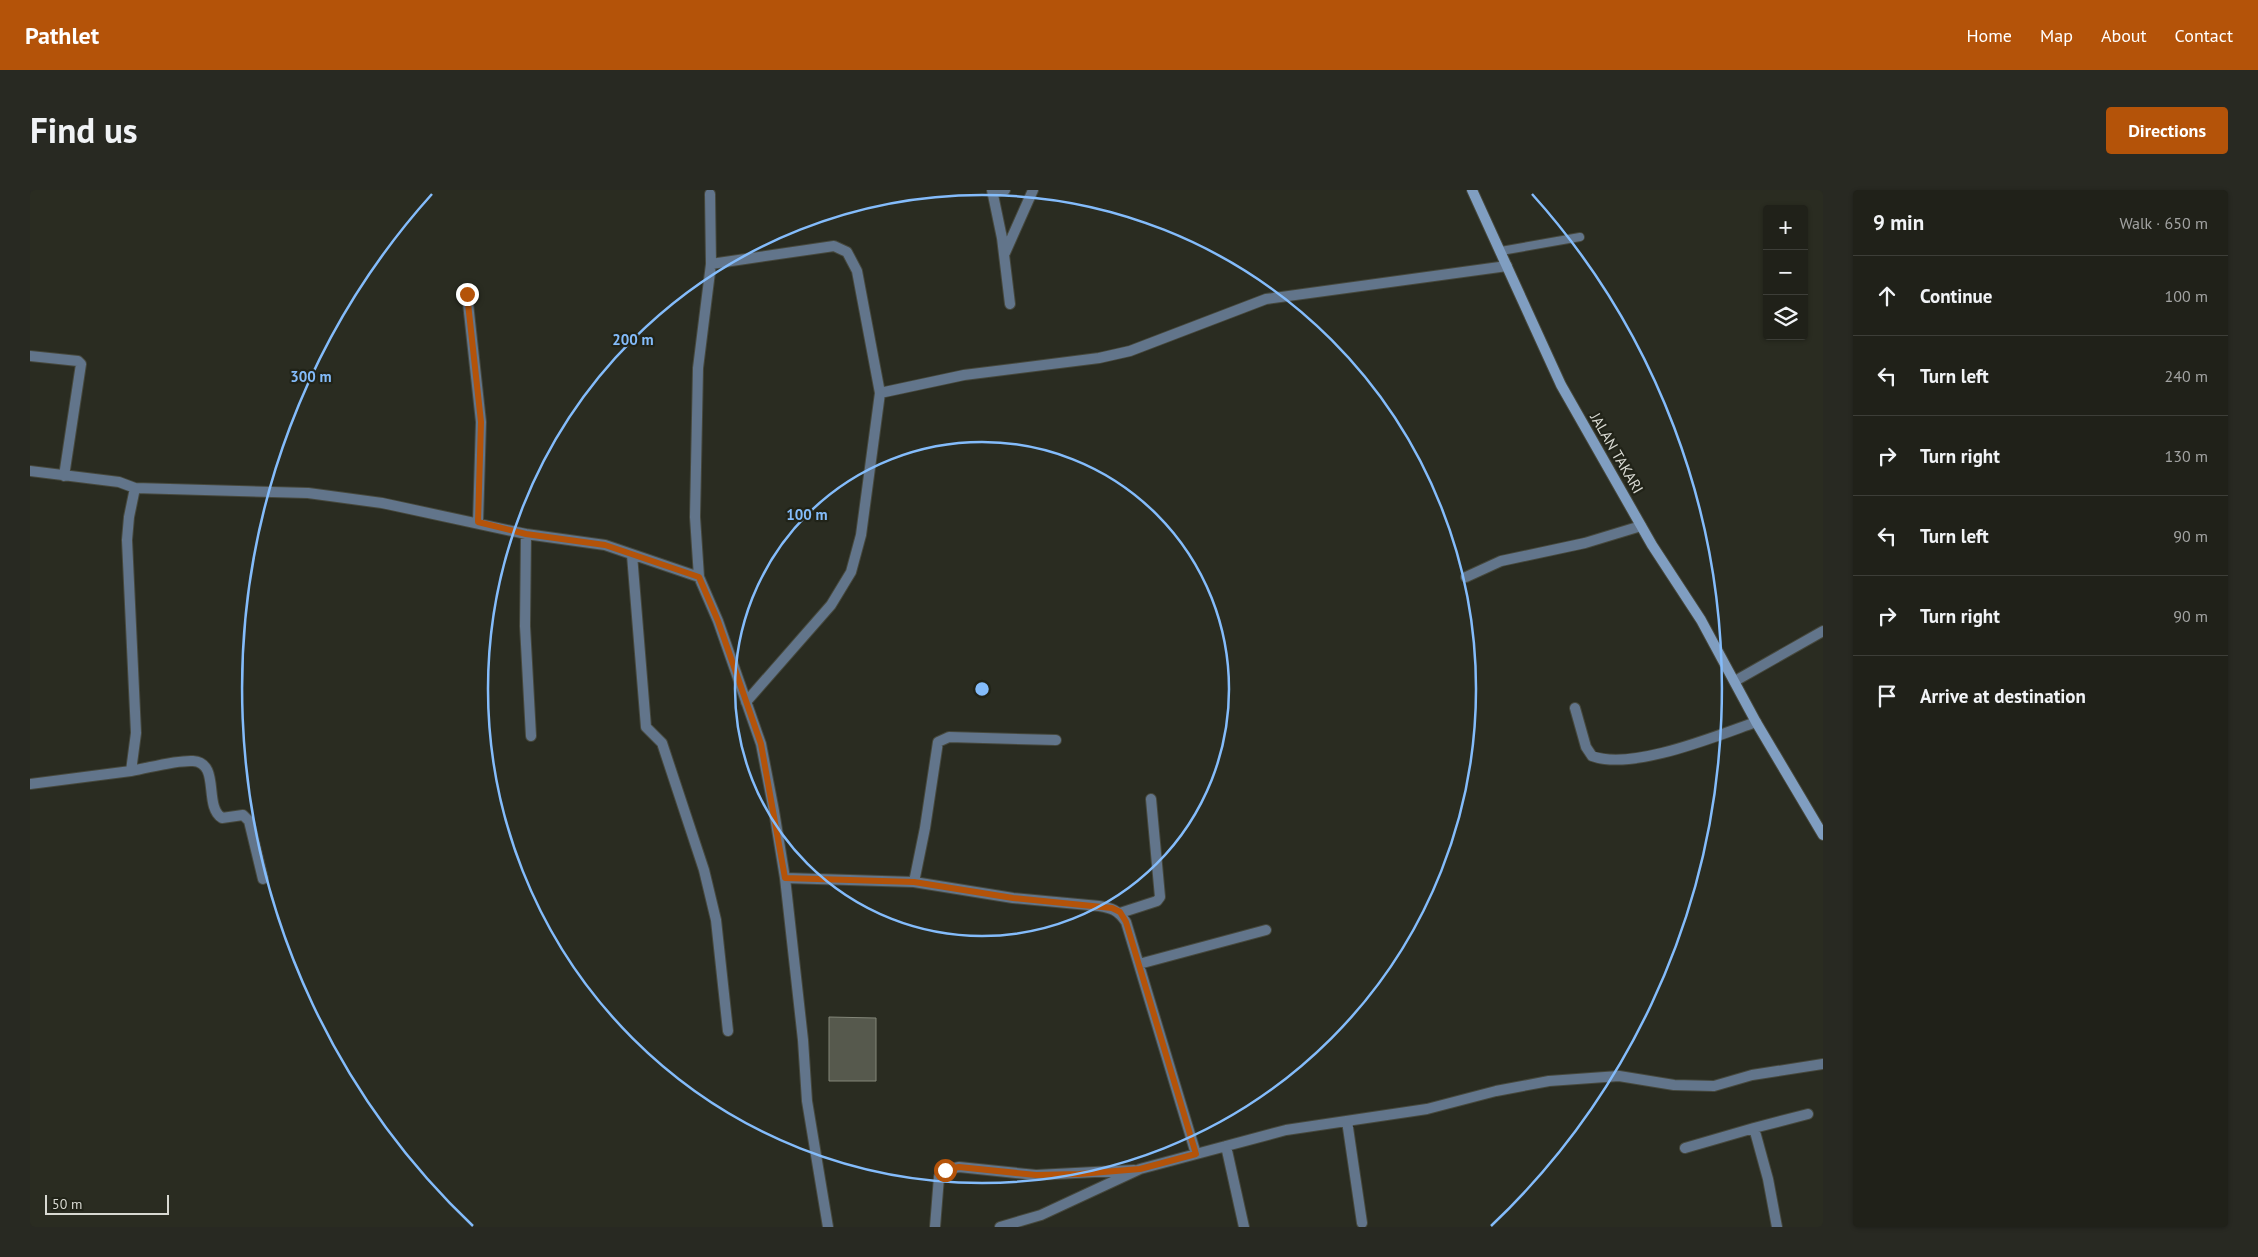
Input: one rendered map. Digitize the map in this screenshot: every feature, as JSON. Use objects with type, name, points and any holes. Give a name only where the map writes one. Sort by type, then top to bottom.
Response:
[{"type":"street","points":[[1005,190],[992,191],[1005,254],[1010,304]]},
{"type":"street","points":[[1005,254],[1033,190]]},
{"type":"street","name":"JALAN TAKARI","points":[[1472,190],[1561,385],[1641,526],[1701,620],[1756,722],[1823,835]]},
{"type":"street","points":[[710,194],[711,264],[698,368],[694,517],[699,577],[718,621],[761,744],[785,878],[803,1040],[807,1101],[828,1227]]},
{"type":"street","points":[[711,264],[834,246],[847,252],[857,272],[880,392],[861,534],[851,572],[831,605],[746,702]]},
{"type":"street","points":[[880,392],[964,375],[1099,358],[1130,351],[1266,299],[1507,266]]},
{"type":"street","points":[[467,294],[481,422],[478,522]]},
{"type":"street","points":[[30,356],[78,361],[82,367],[64,476]]},
{"type":"street","points":[[30,471],[119,482],[135,488],[308,493],[382,503],[478,522],[526,534],[605,545],[699,577]]},
{"type":"street","points":[[131,771],[136,733],[128,540],[129,517],[135,488]]},
{"type":"street","points":[[1466,577],[1501,560],[1585,543],[1641,526]]},
{"type":"street","points":[[526,534],[525,626],[530,736]]},
{"type":"street","points":[[632,555],[646,727],[662,744],[704,870],[716,920],[728,1031]]},
{"type":"street","points":[[1735,681],[1823,631]]},
{"type":"street","points":[[1575,708],[1586,747],[1592,756],[1600,759],[1623,759],[1681,748],[1756,722]]},
{"type":"street","points":[[914,882],[925,828],[938,742],[949,737],[1056,740]]},
{"type":"street","points":[[30,784],[191,761],[203,765],[209,774],[215,812],[222,818],[243,815],[249,821],[263,879]]},
{"type":"street","points":[[1120,912],[1157,901],[1160,897],[1151,799]]},
{"type":"street","points":[[785,878],[914,882],[1013,898],[1099,906],[1112,908],[1120,912],[1126,922],[1196,1154]]},
{"type":"street","points":[[1139,964],[1266,930]]},
{"type":"street","points":[[1000,1227],[1041,1215],[1140,1169],[1286,1130],[1427,1109],[1496,1091],[1549,1081],[1619,1076],[1674,1085],[1714,1086],[1752,1075],[1823,1064]]},
{"type":"street","points":[[1685,1148],[1808,1114]]},
{"type":"street","points":[[1347,1121],[1362,1223]]},
{"type":"street","points":[[1754,1128],[1768,1179],[1777,1227]]},
{"type":"street","points":[[1226,1146],[1244,1227]]},
{"type":"street","points":[[935,1227],[939,1177],[945,1170],[959,1167],[1036,1175],[1140,1169]]},
{"type":"lane","points":[[1501,251],[1580,237]]},
{"type":"building","points":[[829,1017],[876,1018],[876,1081],[829,1081]]},
{"type":"route","points":[[467,294],[481,422],[482,446],[478,522],[526,534],[605,545],[699,577],[718,621],[761,744],[785,878],[854,878],[914,882],[1013,898],[1112,908],[1120,912],[1126,922],[1196,1154],[1140,1169],[1079,1174],[1036,1175],[959,1167],[945,1170]]}]
